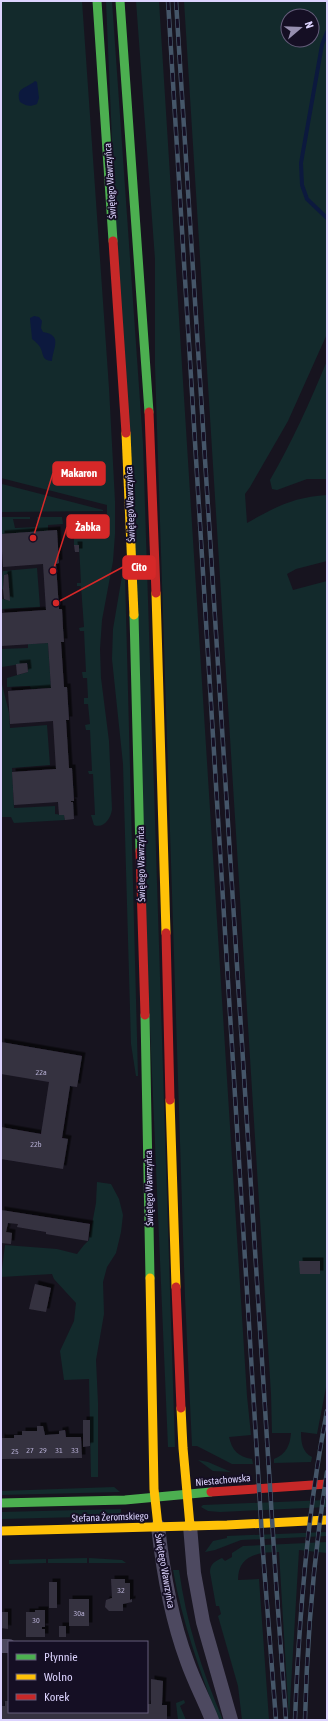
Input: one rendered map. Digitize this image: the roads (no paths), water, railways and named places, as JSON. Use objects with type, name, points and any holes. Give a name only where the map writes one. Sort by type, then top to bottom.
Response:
[{"type":"main road","name":"Świętego Wawrzyńca","points":[[97,1],[127,448],[130,519],[136,677],[155,1498],[158,1526]]},
{"type":"main road","points":[[120,1],[146,362],[153,488],[174,1235],[184,1452],[190,1526]]},
{"type":"main road","name":"Niestachowska","points":[[122,1500],[327,1484]]},
{"type":"main road","name":"Stefana Żeromskiego","points":[[1,1503],[122,1500]]},
{"type":"main road","name":"Stefana Żeromskiego","points":[[1,1531],[190,1526],[327,1520]]},
{"type":"street","name":"Świętego Wawrzyńca","points":[[158,1526],[161,1554],[173,1618],[186,1660],[212,1720]]},
{"type":"street","points":[[190,1526],[194,1573],[203,1622],[231,1720]]},
{"type":"water","points":[[35,81],[37,82],[39,98],[37,104],[28,106],[20,102],[19,94],[22,89]]},
{"type":"water","points":[[34,316],[39,317],[42,321],[41,328],[43,332],[53,336],[55,339],[52,361],[44,358],[40,347],[32,339],[30,318]]},
{"type":"waterway","points":[[327,32],[322,45],[301,163],[302,185],[307,199],[327,218]]},
{"type":"railway","points":[[168,1],[263,1553],[276,1720]]},
{"type":"railway","points":[[176,1],[286,1720]]},
{"type":"railway","points":[[295,1720],[299,1642],[309,1526],[327,1411]]},
{"type":"railway","points":[[305,1720],[307,1658],[312,1596],[318,1534],[327,1472]]},
{"type":"place","name":"Makaron","points":[[33,538]]},
{"type":"place","name":"Żabka","points":[[53,571]]},
{"type":"place","name":"Cito","points":[[56,603]]}]
